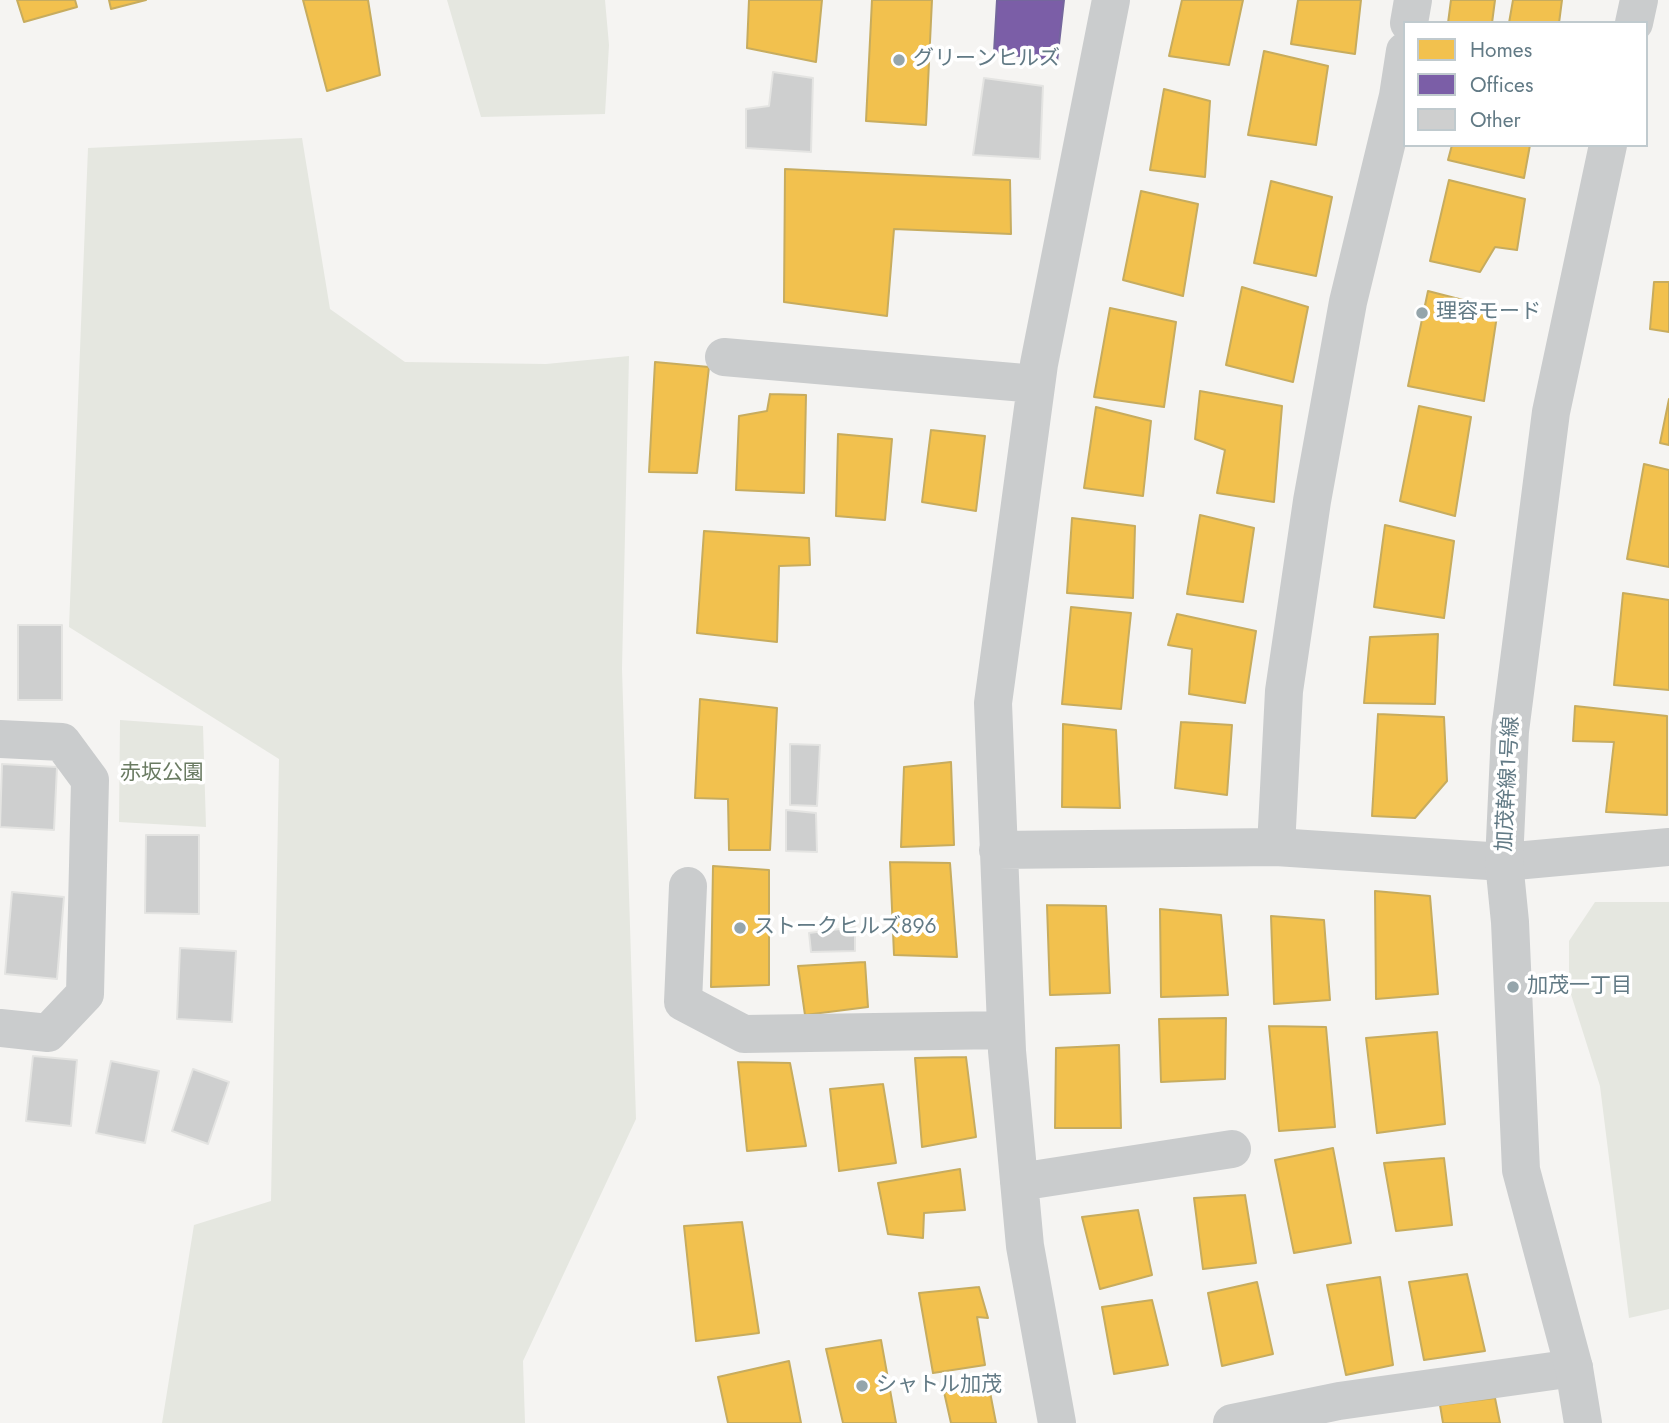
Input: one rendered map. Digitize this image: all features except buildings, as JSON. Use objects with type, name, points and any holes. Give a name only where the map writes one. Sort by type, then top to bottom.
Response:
[{"type":"street","points":[[1056,1423],[1025,1246],[1019,1182],[1006,1030],[993,703],[1036,384],[1111,0]]},
{"type":"street","points":[[1409,21],[1413,0]]},
{"type":"street","points":[[1634,21],[1639,0]]},
{"type":"street","points":[[1276,847],[1284,691],[1312,501],[1348,302],[1398,96],[1403,64]]},
{"type":"street","name":"加茂幹線1号線","points":[[1583,1423],[1574,1368],[1521,1170],[1510,922],[1504,862],[1510,731],[1551,412],[1608,147]]},
{"type":"street","points":[[724,357],[1036,384]]},
{"type":"street","points":[[0,739],[62,742],[90,780],[85,994],[48,1032],[0,1028]]},
{"type":"street","points":[[998,850],[1276,847],[1504,862],[1669,847]]},
{"type":"street","points":[[688,886],[683,1002],[744,1034],[1006,1030]]},
{"type":"street","points":[[1019,1182],[1231,1149]]},
{"type":"street","points":[[1231,1423],[1342,1412],[1574,1368]]},
{"type":"green space","points":[[447,0],[605,0],[609,45],[605,114],[481,117]]},
{"type":"green space","points":[[302,138],[330,309],[405,362],[546,364],[629,356],[622,669],[636,1119],[523,1361],[525,1423],[162,1423],[194,1225],[271,1201],[279,759],[69,627],[88,148]]},
{"type":"green space","name":"赤坂公園","points":[[120,720],[203,726],[206,827],[119,822]]},
{"type":"green space","points":[[1595,902],[1669,902],[1669,1309],[1629,1318],[1600,1086],[1569,988],[1569,941]]},
{"type":"place","name":"グリーンヒルズ","points":[[899,60]]},
{"type":"place","name":"理容モード","points":[[1422,313]]},
{"type":"place","name":"ストークヒルズ896","points":[[740,928]]},
{"type":"place","name":"加茂一丁目","points":[[1513,987]]},
{"type":"place","name":"シャトル加茂","points":[[862,1386]]}]
